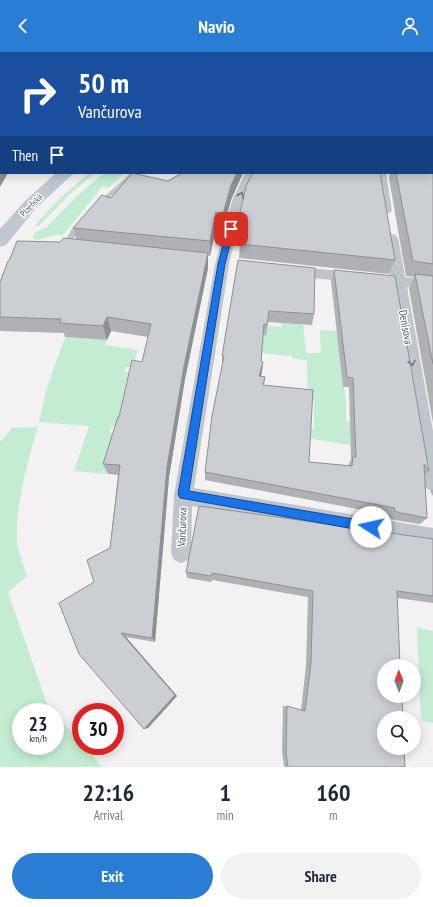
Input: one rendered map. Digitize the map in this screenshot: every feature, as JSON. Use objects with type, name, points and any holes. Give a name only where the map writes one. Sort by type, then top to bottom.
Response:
[{"type":"main road","name":"Plzeňská","points":[[0,241],[36,200],[65,174]]},
{"type":"street","name":"Vančurova","points":[[181,553],[183,494],[222,264],[238,201],[251,174]]},
{"type":"street","name":"Denisova","points":[[380,174],[433,482]]},
{"type":"street","points":[[66,247],[81,249]]},
{"type":"street","points":[[206,262],[237,266]]},
{"type":"street","points":[[275,270],[433,285]]},
{"type":"street","points":[[183,494],[433,538]]},
{"type":"lane","points":[[66,247],[74,230],[113,191],[134,174]]},
{"type":"green space","points":[[88,174],[94,174],[69,195],[39,226],[34,226],[59,199]]},
{"type":"green space","points":[[103,174],[123,174],[109,188],[102,187],[63,235],[54,235],[40,239],[32,238],[36,232],[47,227],[78,195]]},
{"type":"green space","points":[[282,323],[303,324],[306,353],[321,353],[320,330],[345,331],[343,381],[346,400],[346,421],[366,424],[351,432],[350,445],[308,438],[309,429],[314,429],[314,400],[308,399],[307,360],[292,358],[291,356],[260,353],[262,335],[267,326],[282,327]]},
{"type":"green space","points":[[65,337],[107,340],[105,345],[138,350],[133,367],[126,367],[124,372],[134,373],[127,429],[112,427],[109,432],[115,433],[119,439],[108,474],[74,471],[89,426],[39,422],[47,387]]},
{"type":"green space","points":[[38,427],[23,483],[18,513],[17,541],[27,576],[8,592],[47,703],[12,703],[12,755],[64,755],[64,723],[72,733],[72,755],[92,755],[102,767],[1,767],[0,764],[0,442],[12,428]]},
{"type":"green space","points":[[417,628],[433,631],[433,723],[421,721],[421,659],[418,659]]},
{"type":"building","points":[[131,174],[168,181],[180,174],[236,174],[231,185],[223,214],[216,212],[210,241],[73,228],[102,195],[111,198]]},
{"type":"building","points":[[252,174],[380,174],[395,260],[240,244],[244,217],[239,216],[246,186]]},
{"type":"building","points":[[396,174],[433,174],[433,264],[413,261]]},
{"type":"building","points":[[64,238],[208,253],[184,366],[167,467],[152,638],[121,633],[175,695],[144,729],[124,706],[124,703],[121,703],[79,654],[59,603],[94,582],[87,560],[110,548],[120,465],[103,464],[119,417],[132,360],[142,362],[151,324],[107,317],[103,326],[60,323],[61,319],[0,317],[0,282],[17,241],[60,242]]},
{"type":"building","points":[[238,260],[315,268],[314,314],[269,311],[267,325],[264,324],[261,361],[263,362],[259,376],[265,377],[263,385],[313,390],[309,462],[352,466],[353,457],[356,457],[353,378],[347,377],[334,270],[395,276],[429,471],[424,464],[427,518],[394,511],[395,508],[205,472],[212,416],[224,356],[222,356]]},
{"type":"building","points":[[415,274],[433,276],[433,364]]},
{"type":"building","points":[[199,506],[433,539],[433,596],[397,591],[400,659],[377,659],[377,703],[402,703],[403,711],[377,711],[377,755],[404,755],[405,767],[288,767],[286,754],[287,706],[305,711],[311,663],[313,591],[212,573],[211,576],[186,572]]},
{"type":"route","points":[[231,229],[222,264],[183,494],[371,527]]}]
